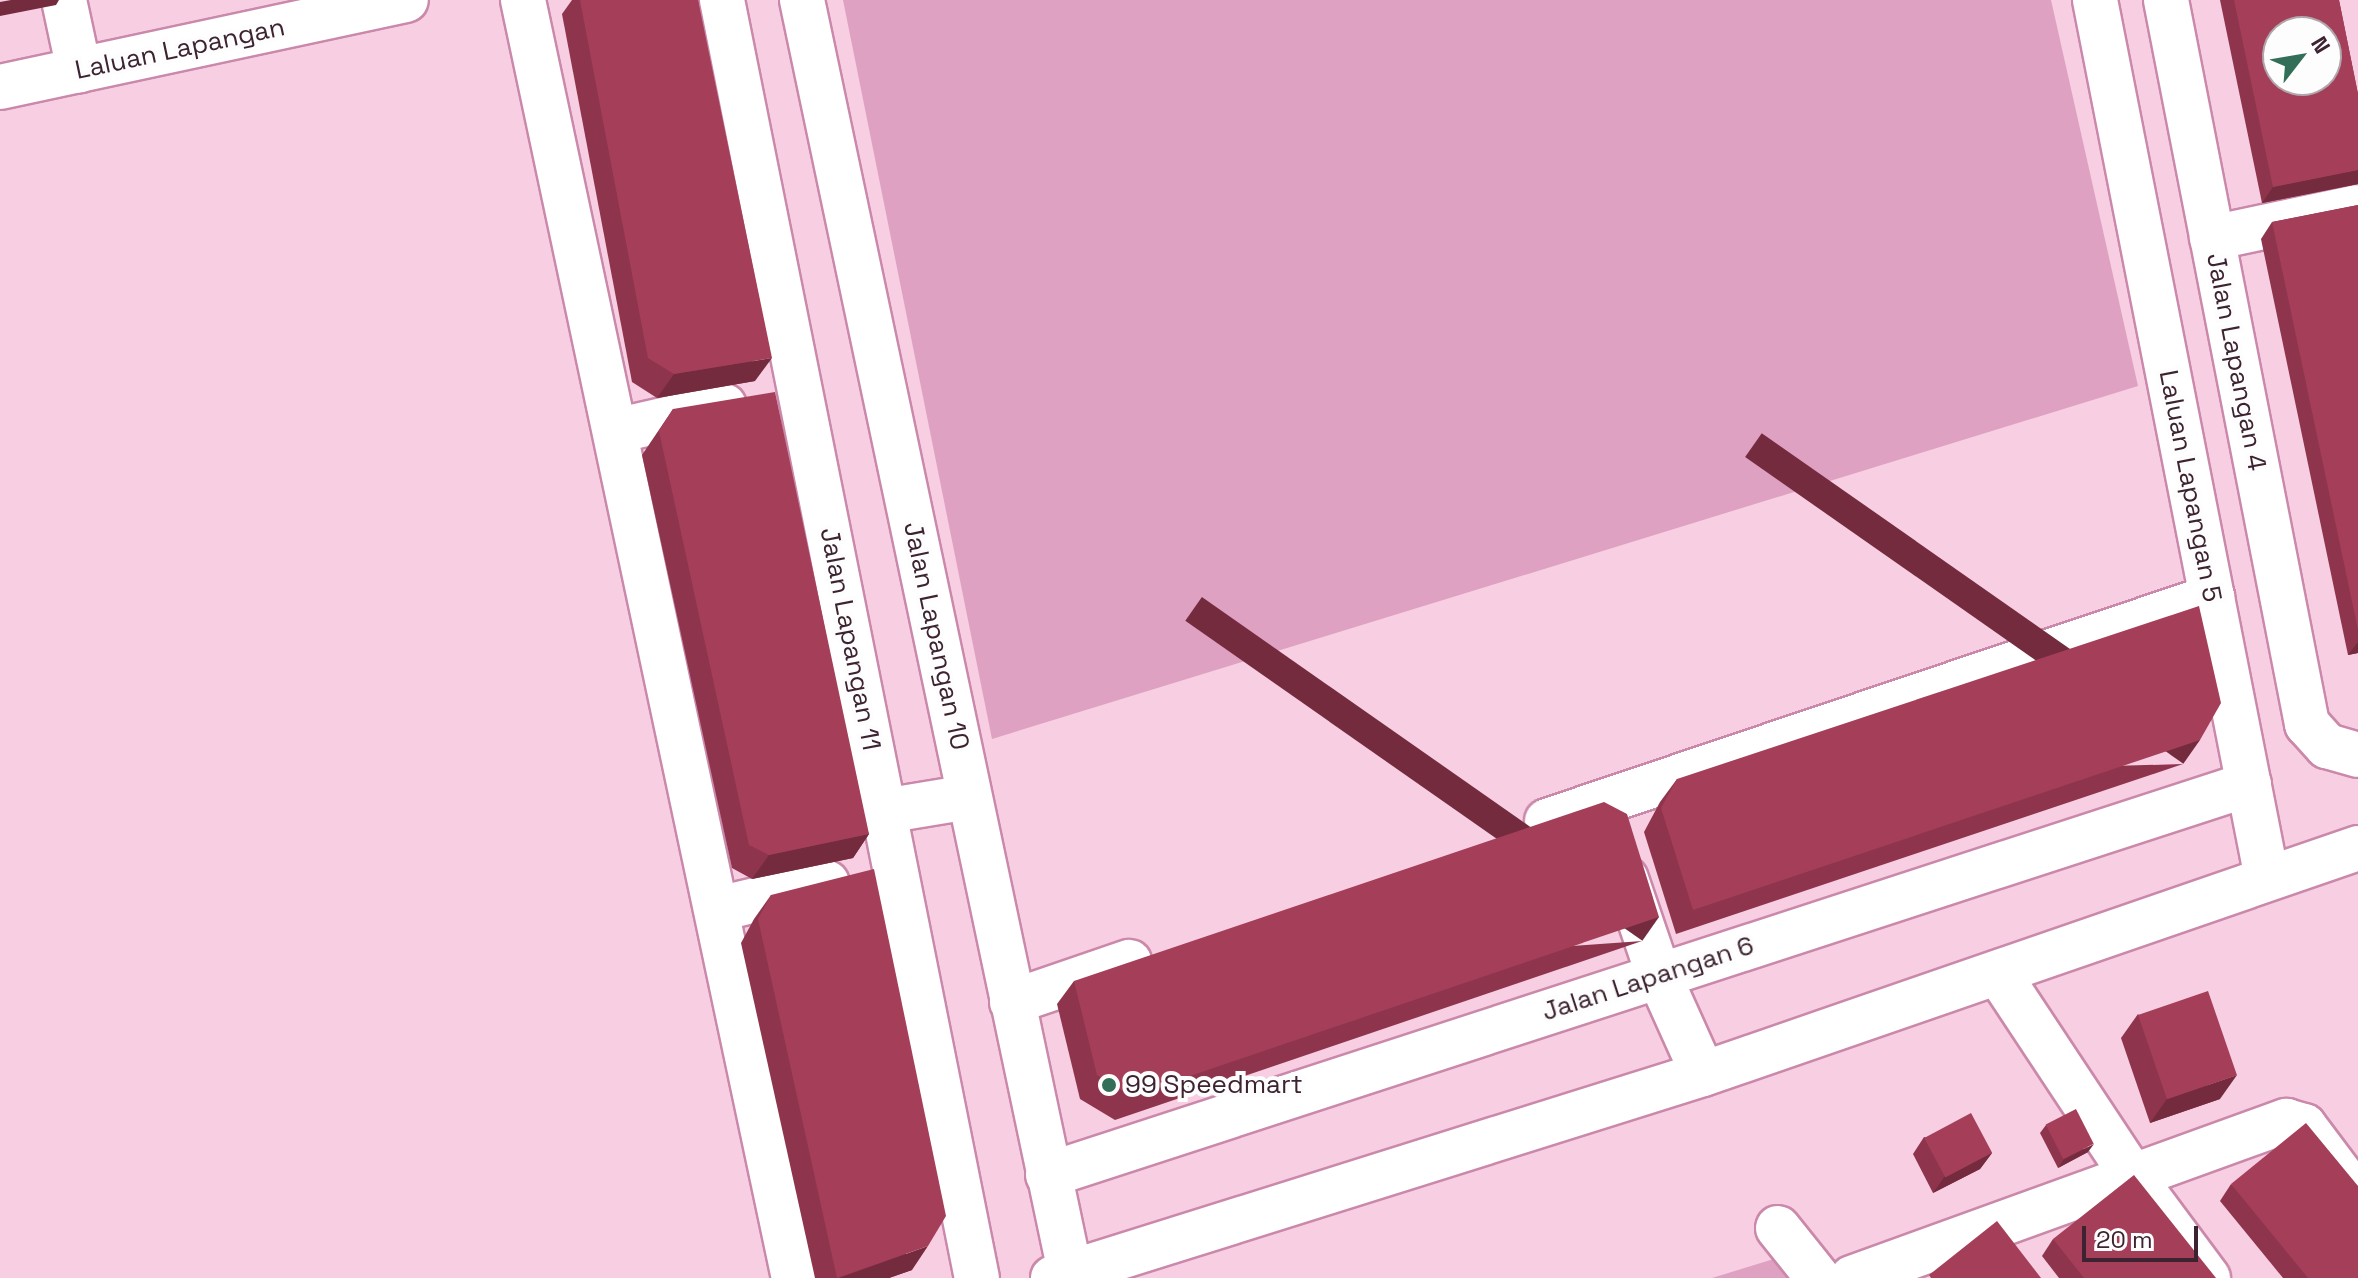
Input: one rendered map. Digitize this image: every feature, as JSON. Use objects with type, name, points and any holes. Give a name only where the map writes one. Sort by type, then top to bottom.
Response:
[{"type":"street","points":[[64,0],[79,70]]},
{"type":"street","name":"Laluan Lapangan","points":[[0,87],[406,0]]},
{"type":"street","points":[[523,0],[794,1278]]},
{"type":"street","name":"Jalan Lapangan 11","points":[[722,0],[977,1278]]},
{"type":"street","name":"Jalan Lapangan 10","points":[[802,0],[1048,1175],[1061,1275]]},
{"type":"street","name":"Laluan Lapangan 5","points":[[2095,0],[2267,878]]},
{"type":"street","name":"Jalan Lapangan 4","points":[[2166,0],[2307,724],[2327,746],[2358,755]]},
{"type":"street","points":[[2212,238],[2358,207]]},
{"type":"street","points":[[615,431],[800,389]]},
{"type":"street","points":[[1509,834],[2212,597]]},
{"type":"street","name":"Jalan Lapangan 6","points":[[1048,1175],[2249,784]]},
{"type":"street","points":[[884,811],[969,797]]},
{"type":"street","points":[[1600,804],[1659,976],[1703,1074]]},
{"type":"street","points":[[1061,1275],[1703,1074],[2358,848]]},
{"type":"street","points":[[718,909],[895,867]]},
{"type":"street","points":[[1012,1002],[1163,951]]},
{"type":"street","points":[[1998,973],[2133,1177],[2208,1278]]},
{"type":"street","points":[[1852,1278],[2286,1121],[2304,1126],[2358,1198]]},
{"type":"street","points":[[1778,1228],[1818,1278]]},
{"type":"street","points":[[1984,1230],[2012,1266]]},
{"type":"shaded area","points":[[843,0],[2051,0],[2138,386],[992,739]]},
{"type":"shaded area","points":[[1777,1258],[1794,1278],[1712,1278]]},
{"type":"building","points":[[580,0],[698,0],[772,358],[674,374],[648,358]]},
{"type":"building","points":[[2234,0],[2339,0],[2358,94],[2358,170],[2273,187]]},
{"type":"building","points":[[2358,205],[2358,630],[2272,222]]},
{"type":"building","points":[[775,392],[869,834],[769,855],[749,845],[659,431],[673,409]]},
{"type":"building","points":[[2199,606],[2221,703],[2200,740],[1693,910],[1661,808],[1677,779]]},
{"type":"building","points":[[1604,802],[1627,814],[1659,917],[1131,1096],[1097,1075],[1074,981]]},
{"type":"building","points":[[874,869],[946,1216],[928,1246],[837,1278],[758,919],[771,895]]},
{"type":"building","points":[[2208,991],[2237,1075],[2167,1099],[2138,1015]]},
{"type":"building","points":[[2076,1109],[2094,1144],[2063,1159],[2046,1124]]},
{"type":"building","points":[[1971,1113],[1992,1153],[1945,1178],[1924,1138]]},
{"type":"building","points":[[2306,1123],[2358,1186],[2358,1278],[2308,1278],[2231,1184]]},
{"type":"building","points":[[2134,1175],[2216,1278],[2084,1278],[2053,1239]]},
{"type":"building","points":[[1997,1221],[2041,1278],[1931,1278],[1929,1275]]},
{"type":"place","name":"99 Speedmart","points":[[1109,1085]]}]
